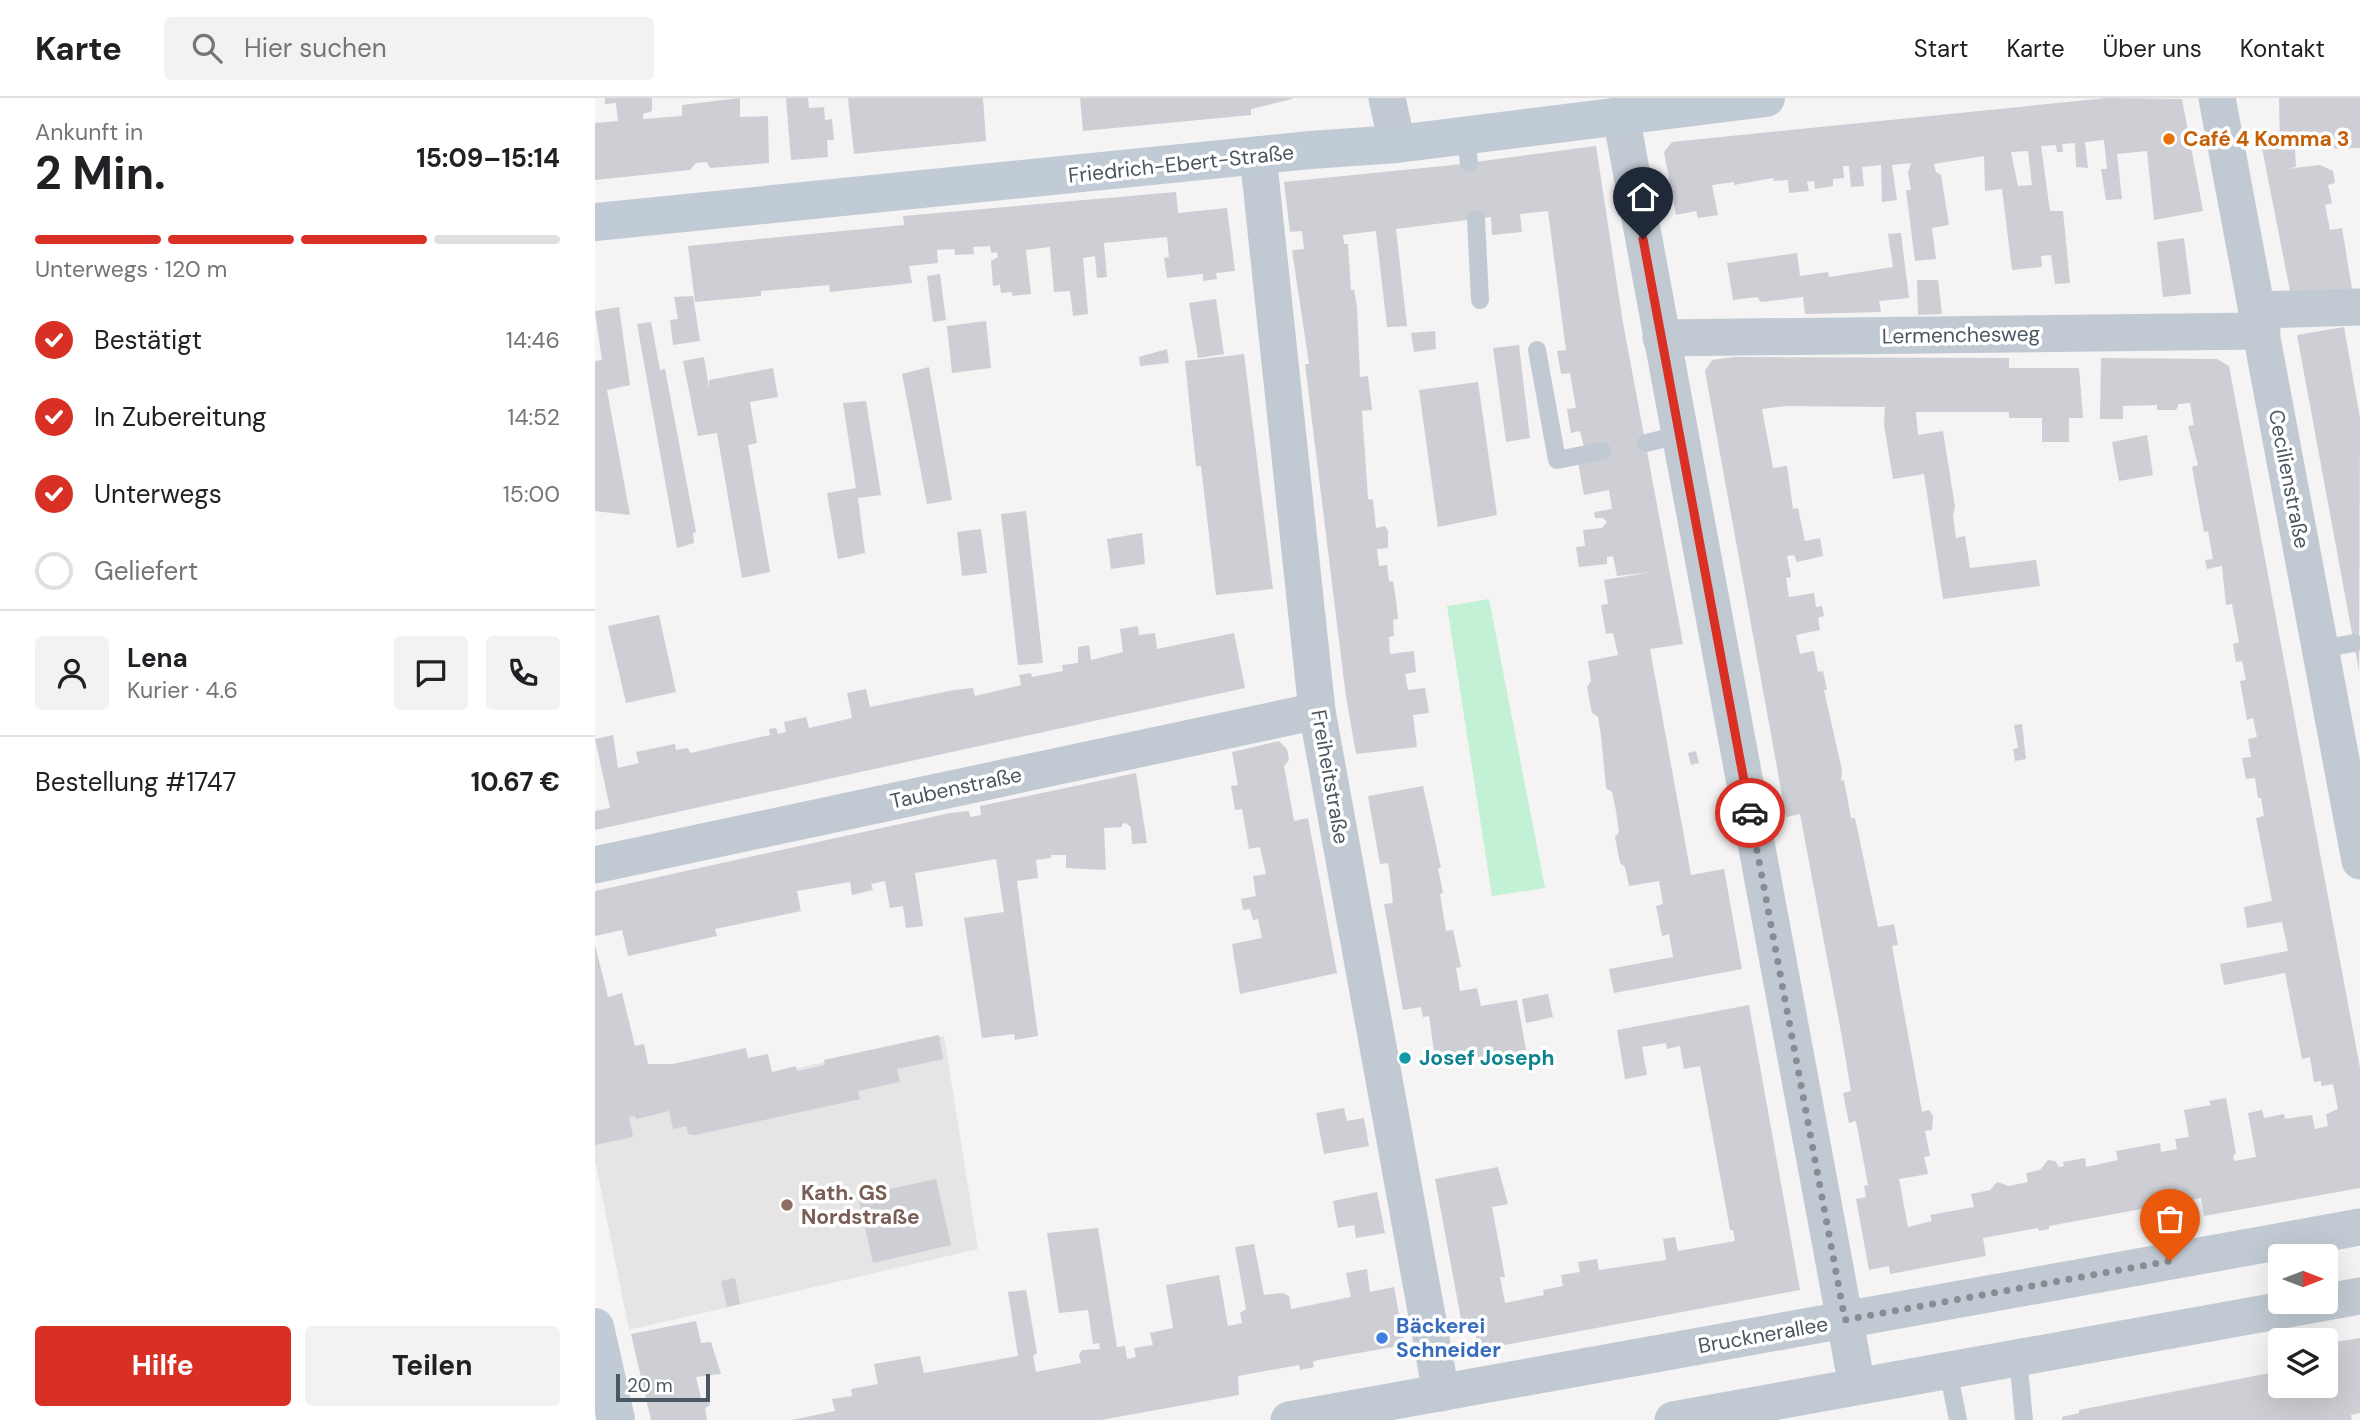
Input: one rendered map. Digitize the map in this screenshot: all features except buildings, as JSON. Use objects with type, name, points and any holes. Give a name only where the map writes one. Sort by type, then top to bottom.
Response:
[{"type":"main road","name":"Friedrich-Ebert-Straße","points":[[595,222],[1258,155],[1397,144],[1467,149],[1640,109],[1766,98]]},
{"type":"main road","points":[[595,1327],[616,1420]]},
{"type":"street","points":[[1387,98],[1397,144]]},
{"type":"street","name":"Cecilienstraße","points":[[2217,98],[2260,321],[2337,646],[2360,861]]},
{"type":"street","points":[[1640,109],[1661,338],[1662,439],[1857,1386]]},
{"type":"street","name":"Freiheitstraße","points":[[1258,155],[1318,711],[1441,1393]]},
{"type":"street","name":"Lermenchesweg","points":[[1661,338],[2260,321],[2360,307]]},
{"type":"street","name":"Taubenstraße","points":[[595,865],[1318,711]]},
{"type":"street","name":"Brucknerallee","points":[[1289,1420],[2360,1227]]},
{"type":"street","points":[[1673,1420],[1714,1416],[1857,1386],[2360,1296]]},
{"type":"lane","points":[[1476,219],[1480,300]]},
{"type":"lane","points":[[1537,350],[1557,460],[1602,451]]},
{"type":"lane","points":[[2018,1358],[2024,1420]]},
{"type":"lane","points":[[1948,1370],[1958,1420]]},
{"type":"shaded area","name":"Kath. GS Nordstraße","points":[[944,1036],[978,1249],[629,1330],[595,1160],[595,1112]]},
{"type":"green space","points":[[1489,599],[1545,888],[1492,896],[1447,606]]},
{"type":"way so far","points":[[1750,813],[1845,1320],[2170,1261]]},
{"type":"place","name":"Café 4 Komma 3","points":[[2169,139]]},
{"type":"place","name":"Josef Joseph","points":[[1405,1058]]},
{"type":"place","name":"Kath. GS Nordstraße","points":[[787,1205]]},
{"type":"place","name":"Bäckerei Schneider","points":[[1382,1338]]},
{"type":"route","points":[[1643,239],[1750,813]]}]
